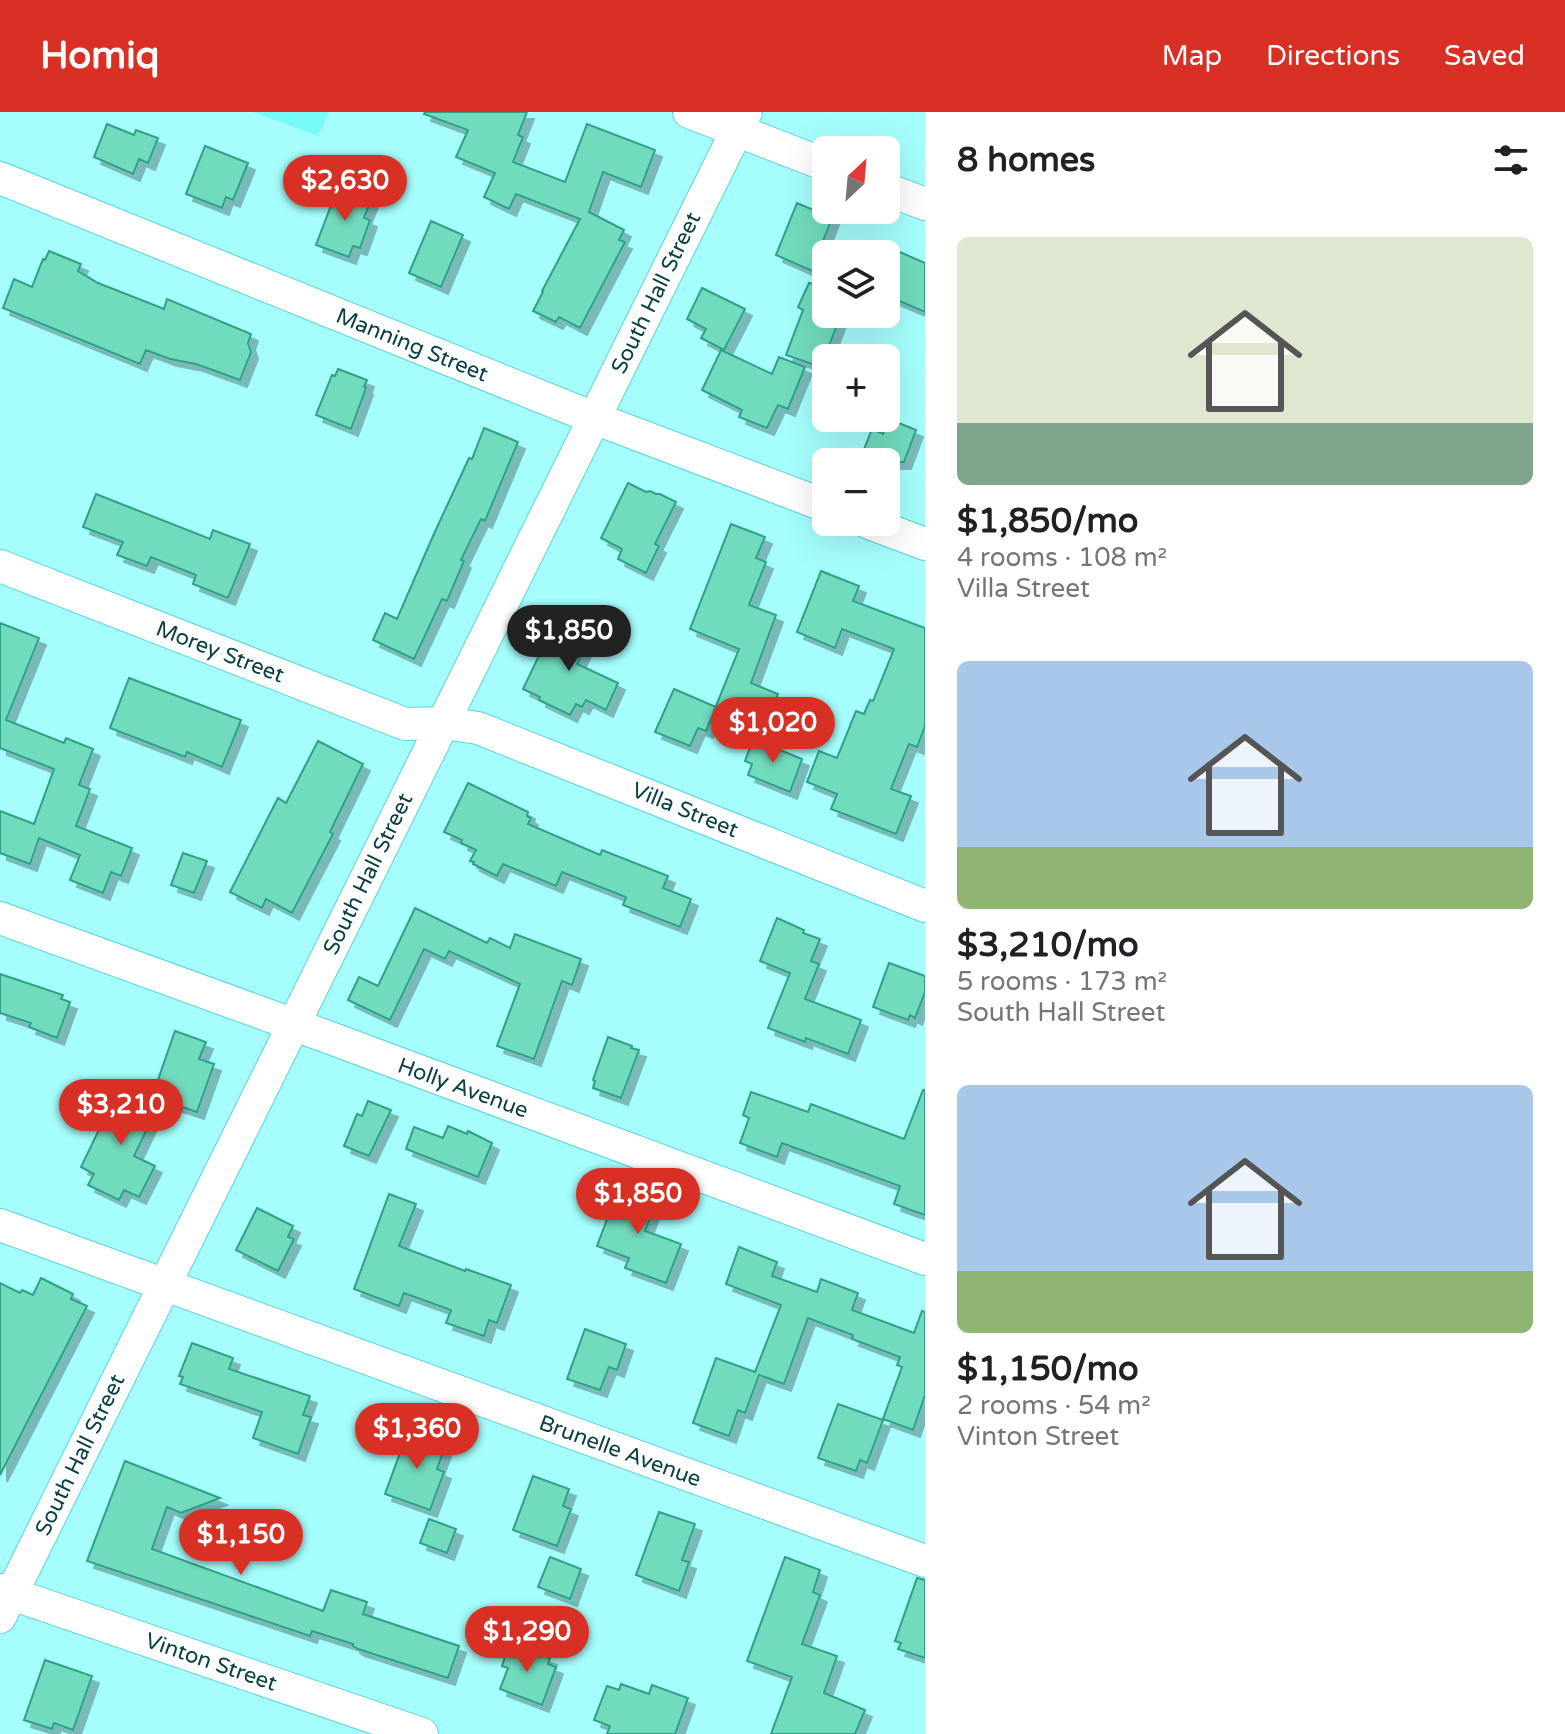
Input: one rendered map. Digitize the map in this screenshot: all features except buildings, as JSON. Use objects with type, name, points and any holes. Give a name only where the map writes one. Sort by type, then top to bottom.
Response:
[{"type":"street","points":[[689,112],[742,122],[812,158]]},
{"type":"street","name":"South Hall Street","points":[[4,1600],[164,1286],[742,122]]},
{"type":"street","name":"Manning Street","points":[[0,178],[594,418],[812,501]]},
{"type":"street","points":[[900,194],[925,204]]},
{"type":"street","points":[[900,535],[925,544]]},
{"type":"street","name":"Morey Street","points":[[0,566],[405,724],[443,723]]},
{"type":"street","name":"Villa Street","points":[[443,723],[478,728],[923,901]]},
{"type":"street","name":"Holly Avenue","points":[[0,918],[925,1259]]},
{"type":"street","name":"Brunelle Avenue","points":[[0,1225],[925,1561]]},
{"type":"street","name":"Vinton Street","points":[[4,1600],[422,1734]]},
{"type":"shaded area","points":[[253,112],[329,112],[318,136]]}]
